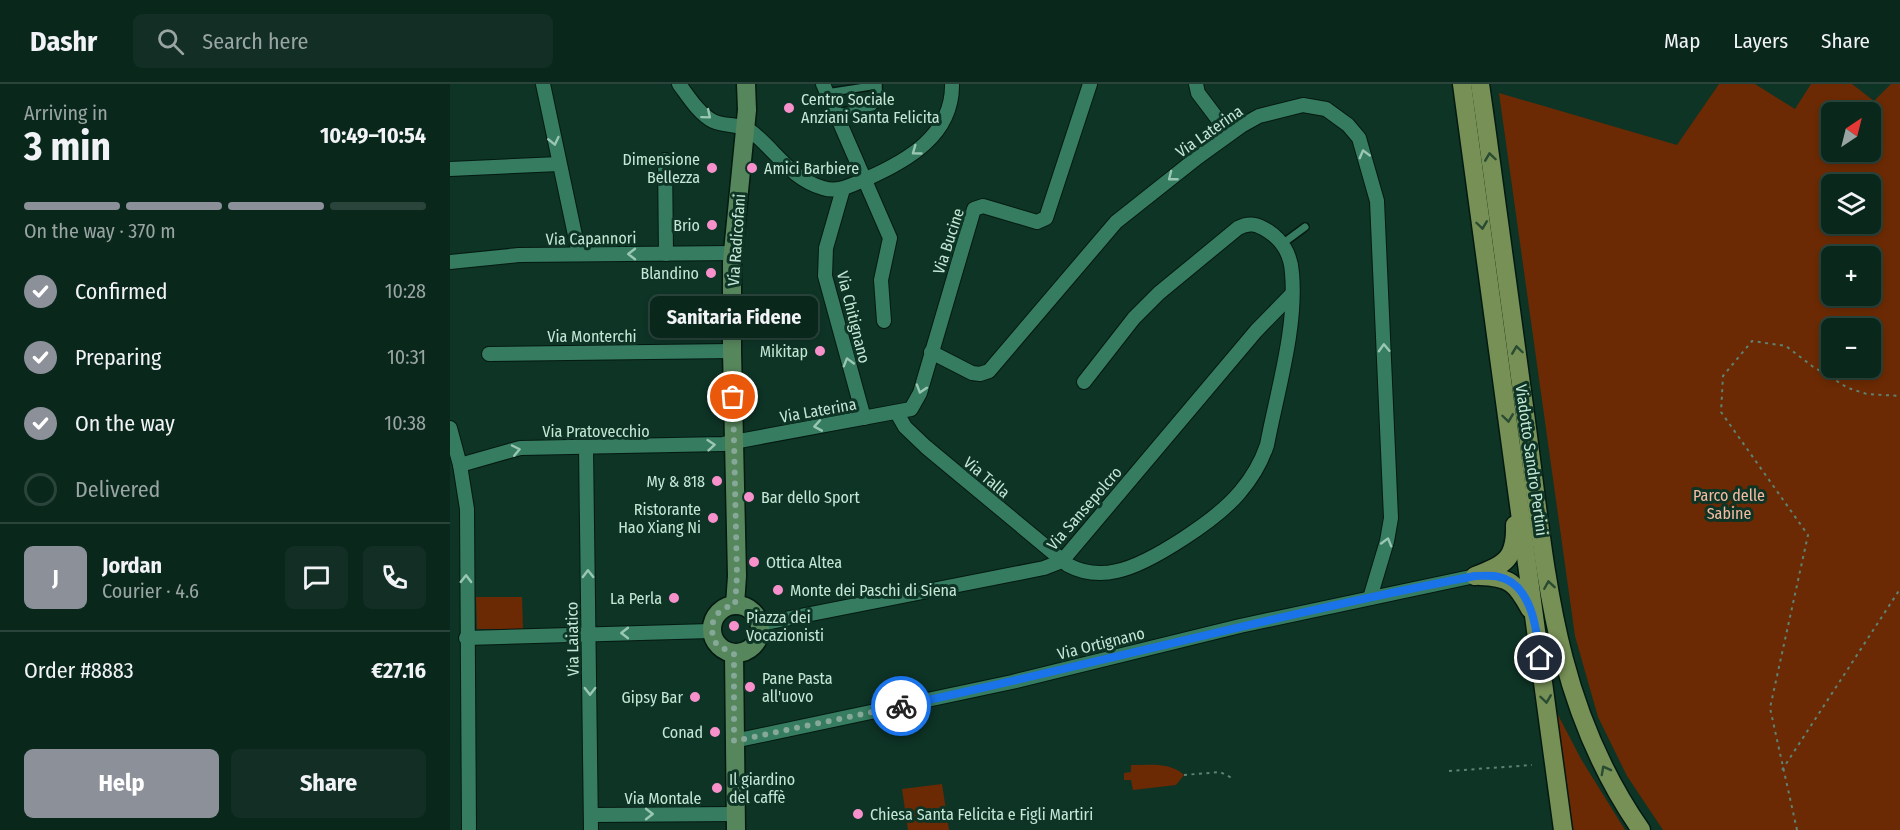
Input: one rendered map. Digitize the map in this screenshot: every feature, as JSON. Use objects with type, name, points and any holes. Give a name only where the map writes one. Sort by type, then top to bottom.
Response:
[{"type":"main road","name":"Viadotto Sandro Pertini","points":[[1462,84],[1563,830]]},
{"type":"main road","name":"Viadotto Sandro Pertini","points":[[1480,84],[1548,577],[1562,654],[1573,696],[1588,735],[1638,825]]},
{"type":"main road","points":[[1475,576],[1502,564],[1514,549],[1515,472]]},
{"type":"main road","points":[[1475,576],[1497,576],[1509,580],[1519,589],[1536,620]]},
{"type":"main road","points":[[1551,830],[1549,792],[1555,766]]},
{"type":"street","points":[[543,84],[579,254]]},
{"type":"street","points":[[679,84],[710,118],[745,128],[802,178],[828,190],[843,189],[863,180],[905,159],[927,143],[944,119],[952,84]]},
{"type":"street","name":"Via Radicofani","points":[[735,605],[737,576],[732,351],[733,253],[745,128],[746,84]]},
{"type":"street","name":"Via Bucine","points":[[931,352],[974,209],[983,206],[1037,222],[1046,218],[1090,84]]},
{"type":"street","points":[[1196,84],[1198,93],[1229,134]]},
{"type":"street","points":[[824,88],[891,243],[881,280],[884,321]]},
{"type":"street","name":"Via Laterina","points":[[931,352],[972,373],[980,374],[989,371],[1116,222],[1229,134],[1259,116],[1286,108],[1309,105],[1330,111],[1354,131],[1361,143],[1378,210],[1391,508],[1390,531],[1370,598]]},
{"type":"street","points":[[665,160],[666,254]]},
{"type":"street","points":[[450,169],[559,164]]},
{"type":"street","name":"Via Chitignano","points":[[843,189],[826,248],[825,276],[864,418]]},
{"type":"street","points":[[1084,382],[1134,318],[1158,292],[1238,228],[1248,224],[1258,226],[1282,244]]},
{"type":"street","name":"Via Talla","points":[[897,413],[904,427],[1062,561],[1087,572],[1106,573],[1128,568],[1152,557],[1218,513],[1239,494],[1255,472],[1268,445],[1287,337],[1292,294],[1292,272],[1282,244]]},
{"type":"street","name":"Via Capannori","points":[[450,262],[503,256],[733,253]]},
{"type":"street","name":"Via Sansepolcro","points":[[760,624],[1044,568],[1062,561],[1256,331],[1292,294]]},
{"type":"street","name":"Via Monterchi","points":[[489,354],[732,351]]},
{"type":"street","points":[[897,413],[914,407],[931,352]]},
{"type":"street","name":"Via Laterina","points":[[734,442],[897,413]]},
{"type":"street","points":[[450,428],[460,465],[466,509],[469,830]]},
{"type":"street","name":"Via Pratovecchio","points":[[460,465],[520,448],[696,446],[734,442]]},
{"type":"street","name":"Via Laiatico","points":[[586,448],[591,830]]},
{"type":"street","name":"Via Ortignano","points":[[734,741],[1012,682],[1240,626],[1475,576]]},
{"type":"street","points":[[735,605],[753,612],[760,624],[758,640],[753,647],[734,654],[717,645],[711,631],[712,624],[720,610],[735,605]]},
{"type":"street","points":[[466,638],[711,631]]},
{"type":"street","points":[[734,654],[736,822]]},
{"type":"street","name":"Via Montale","points":[[591,815],[736,822]]},
{"type":"lane","points":[[824,88],[878,84],[879,99],[873,107],[835,113]]},
{"type":"lane","points":[[1282,244],[1305,227]]},
{"type":"path","points":[[1797,830],[1770,708],[1808,535],[1721,412],[1723,376],[1752,341],[1786,346],[1821,373],[1848,388],[1867,394],[1900,396]]},
{"type":"path","points":[[1782,770],[1900,588]]},
{"type":"path","points":[[1449,771],[1532,765]]},
{"type":"path","points":[[1184,775],[1220,772],[1234,779]]},
{"type":"green space","name":"Parco delle Sabine","points":[[1719,84],[1755,84],[1795,109],[1811,84],[1852,84],[1874,101],[1891,84],[1900,84],[1900,830],[1663,830],[1627,776],[1598,717],[1575,636],[1499,93],[1677,145]]},
{"type":"green space","points":[[476,597],[522,597],[523,629],[477,629]]},
{"type":"green space","points":[[1557,713],[1581,759],[1625,830],[1572,830]]},
{"type":"green space","points":[[1131,765],[1166,766],[1184,775],[1176,785],[1133,790],[1131,780],[1124,780],[1124,773],[1131,772]]},
{"type":"green space","points":[[942,784],[949,830],[908,830],[902,789]]},
{"type":"way so far","points":[[733,397],[737,576],[735,605],[720,610],[715,616],[711,631],[717,645],[734,654],[734,741],[901,706]]},
{"type":"place","name":"Centro Sociale Anziani Santa Felicita","points":[[789,108]]},
{"type":"place","name":"Dimensione Bellezza","points":[[712,168]]},
{"type":"place","name":"Amici Barbiere","points":[[752,168]]},
{"type":"place","name":"Brio","points":[[712,225]]},
{"type":"place","name":"Blandino","points":[[711,273]]},
{"type":"place","name":"Mikitap","points":[[820,351]]},
{"type":"place","name":"Sanitaria Fidene","points":[[733,397]]},
{"type":"place","name":"My & 818","points":[[717,481]]},
{"type":"place","name":"Bar dello Sport","points":[[749,497]]},
{"type":"place","name":"Ristorante Hao Xiang Ni","points":[[713,518]]},
{"type":"place","name":"Ottica Altea","points":[[754,562]]},
{"type":"place","name":"Monte dei Paschi di Siena","points":[[778,590]]},
{"type":"place","name":"La Perla","points":[[674,598]]},
{"type":"place","name":"Piazza dei Vocazionisti","points":[[734,626]]},
{"type":"place","name":"Pane Pasta all'uovo","points":[[750,687]]},
{"type":"place","name":"Gipsy Bar","points":[[695,697]]},
{"type":"place","name":"Conad","points":[[715,732]]},
{"type":"place","name":"Il giardino del caffè","points":[[717,788]]},
{"type":"place","name":"Chiesa Santa Felicita e Figli Martiri","points":[[858,814]]},
{"type":"route","points":[[901,706],[1012,682],[1240,626],[1475,576],[1502,577],[1519,589],[1536,620],[1540,658]]}]
